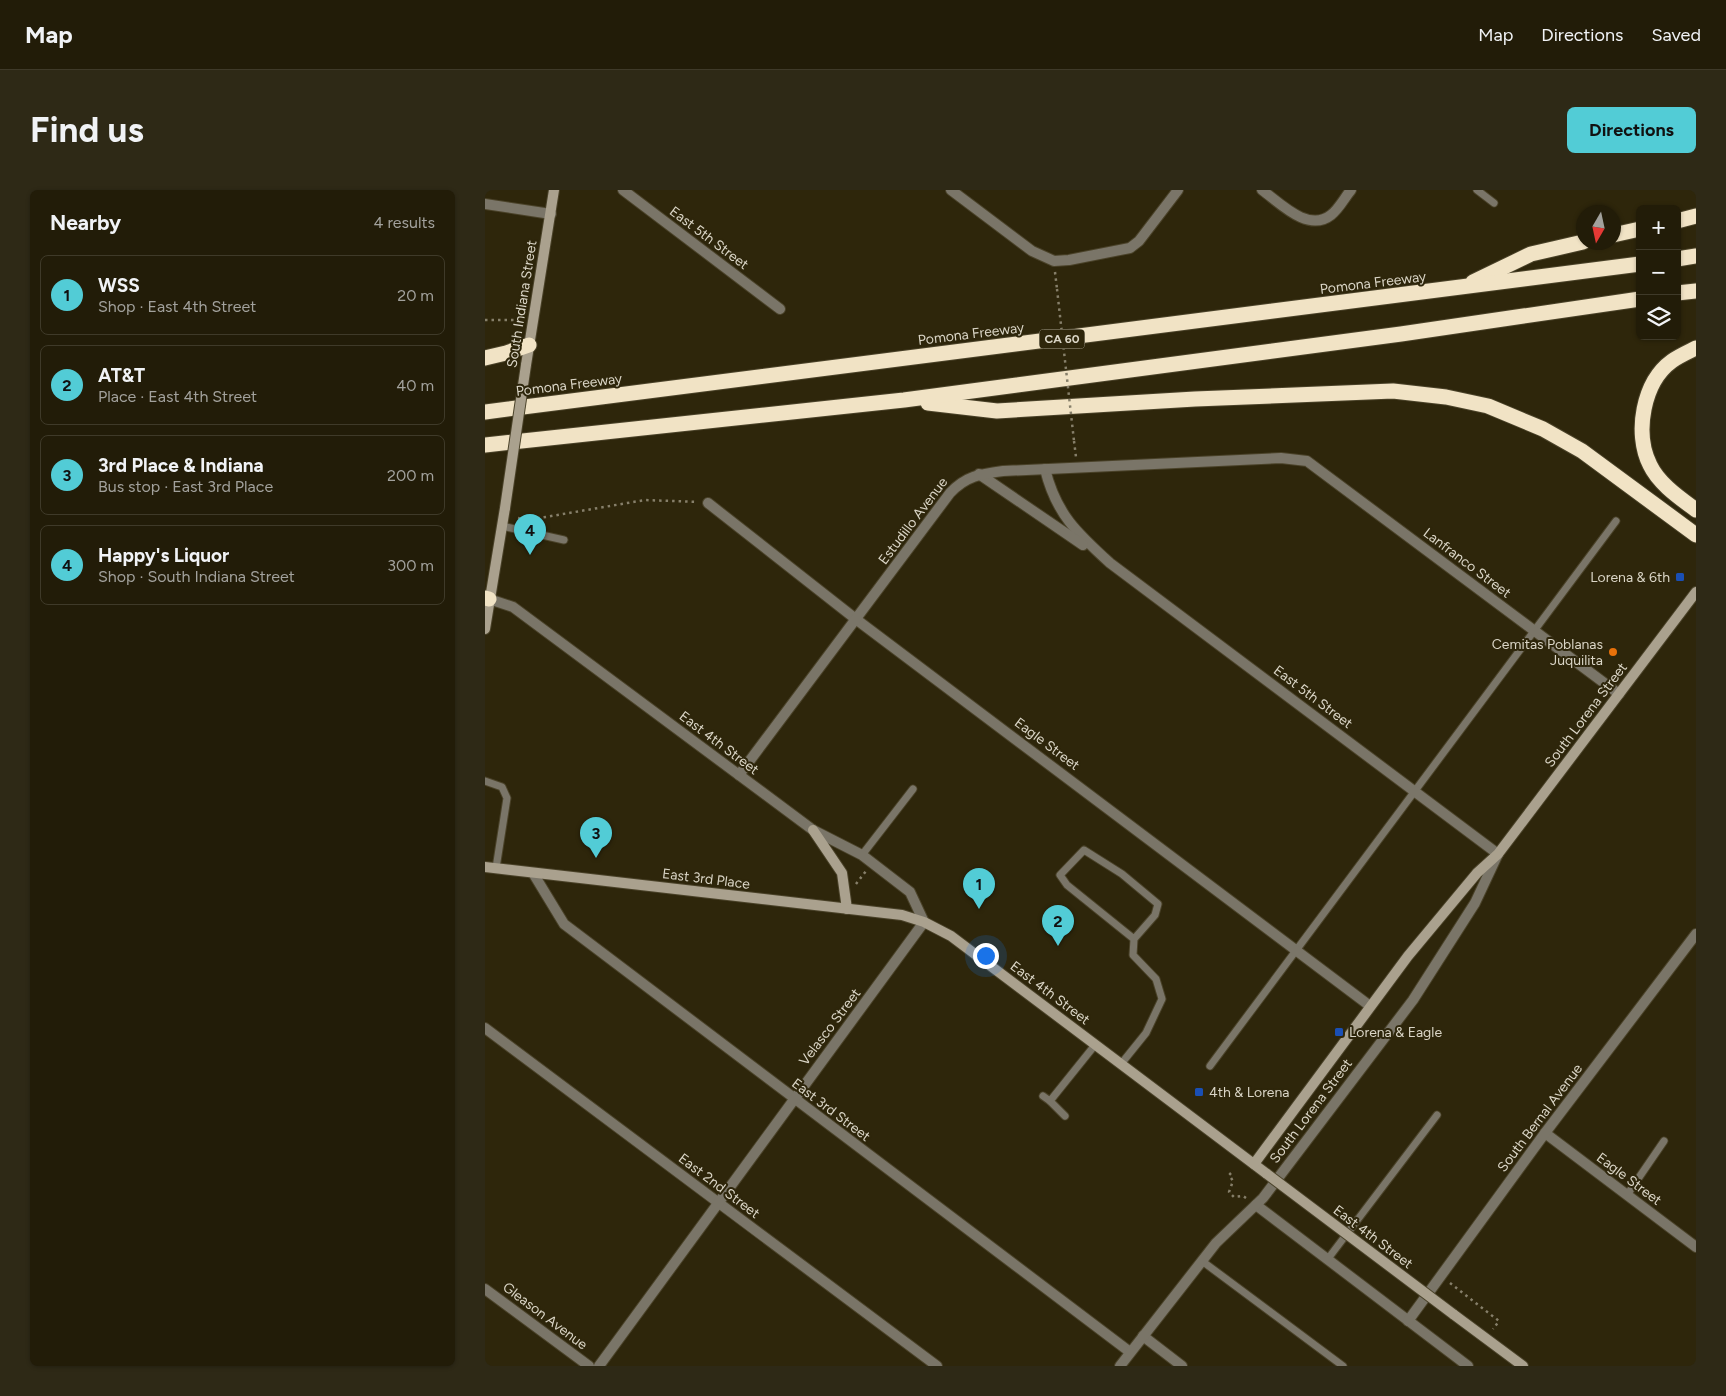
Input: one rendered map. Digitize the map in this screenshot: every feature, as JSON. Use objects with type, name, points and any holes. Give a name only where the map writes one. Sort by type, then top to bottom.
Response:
[{"type":"highway","points":[[1681,220],[1696,216]]},
{"type":"highway","points":[[1621,233],[1636,230]]},
{"type":"highway","points":[[1459,288],[1531,254],[1576,244]]},
{"type":"highway","points":[[1681,258],[1696,256]]},
{"type":"highway","name":"Pomona Freeway","points":[[485,412],[1636,265]]},
{"type":"highway","points":[[1681,293],[1696,291]]},
{"type":"highway","points":[[485,445],[904,400],[1391,335],[1636,299]]},
{"type":"highway","points":[[485,358],[529,345]]},
{"type":"highway","points":[[1696,348],[1671,361],[1652,386],[1642,413],[1641,435],[1650,466],[1670,491],[1696,510]]},
{"type":"highway","points":[[904,400],[997,411],[1195,399],[1393,391],[1446,397],[1488,406],[1543,429],[1582,451],[1696,535]]},
{"type":"main road","name":"South Indiana Street","points":[[485,629],[487,598],[504,516],[554,190]]},
{"type":"main road","name":"South Lorena Street","points":[[1254,1164],[1370,1006],[1477,873],[1498,854],[1696,592]]},
{"type":"main road","points":[[813,830],[842,873],[847,909]]},
{"type":"main road","name":"East 3rd Place","points":[[490,867],[901,915],[924,922]]},
{"type":"main road","name":"East 4th Street","points":[[924,922],[951,936],[1523,1366]]},
{"type":"street","name":"East 5th Street","points":[[623,190],[779,309]]},
{"type":"street","points":[[951,190],[1032,251],[1054,261],[1069,260],[1130,248],[1139,241],[1178,190]]},
{"type":"street","points":[[1262,190],[1297,216],[1314,220],[1331,215],[1351,190]]},
{"type":"street","points":[[485,204],[551,214]]},
{"type":"street","name":"Estudillo Avenue","points":[[739,775],[960,482],[979,474],[1045,468],[1296,459]]},
{"type":"street","name":"Lanfranco Street","points":[[1296,459],[1307,460],[1315,465],[1619,694]]},
{"type":"street","name":"East 5th Street","points":[[1045,468],[1050,488],[1067,521],[1110,563]]},
{"type":"street","name":"East 5th Street","points":[[979,474],[1110,563],[1498,854]]},
{"type":"street","name":"Eagle Street","points":[[708,503],[857,620],[1370,1006]]},
{"type":"street","name":"East 4th Street","points":[[487,598],[513,607],[813,830],[862,854],[910,892],[924,922]]},
{"type":"street","name":"South Lorena Street","points":[[1120,1366],[1216,1243],[1256,1205],[1413,1000],[1475,903],[1498,854]]},
{"type":"street","name":"East 3rd Street","points":[[533,873],[564,924],[1130,1352]]},
{"type":"street","name":"Velasco Street","points":[[599,1366],[924,922]]},
{"type":"street","name":"South Bernal Avenue","points":[[1408,1321],[1545,1133],[1696,934]]},
{"type":"street","name":"East 2nd Street","points":[[485,1028],[937,1366]]},
{"type":"street","name":"Eagle Street","points":[[1545,1133],[1696,1247]]},
{"type":"street","points":[[1256,1205],[1468,1366]]},
{"type":"street","name":"Gleason Avenue","points":[[485,1289],[589,1366]]},
{"type":"street","points":[[1143,1336],[1183,1366]]},
{"type":"lane","points":[[1477,190],[1494,203]]},
{"type":"lane","points":[[504,516],[563,540]]},
{"type":"lane","points":[[1210,1066],[1616,522]]},
{"type":"lane","points":[[485,781],[503,787],[507,798],[490,867]]},
{"type":"lane","points":[[862,854],[913,789]]},
{"type":"lane","points":[[1121,1064],[1146,1033],[1162,999],[1156,979],[1133,955],[1134,939],[1155,915],[1158,904],[1122,874],[1085,850],[1060,875],[1067,885],[1134,939]]},
{"type":"lane","points":[[1050,1101],[1095,1045]]},
{"type":"lane","points":[[1043,1096],[1065,1116]]},
{"type":"lane","points":[[1327,1260],[1437,1114]]},
{"type":"lane","points":[[1627,1195],[1664,1141]]},
{"type":"lane","points":[[1202,1261],[1343,1366]]},
{"type":"path","points":[[1054,261],[1077,467]]},
{"type":"path","points":[[485,320],[510,319]]},
{"type":"path","points":[[504,516],[528,520],[645,500],[708,503]]},
{"type":"path","points":[[856,884],[867,869]]},
{"type":"path","points":[[1231,1173],[1229,1175],[1233,1181],[1229,1192],[1234,1196],[1243,1196]]},
{"type":"path","points":[[1440,1275],[1499,1321]]},
{"type":"place","name":"Happy's Liquor","points":[[530,555]]},
{"type":"place","name":"Lorena & 6th","points":[[1680,577]]},
{"type":"place","name":"Cemitas Poblanas Juquilita","points":[[1613,652]]},
{"type":"place","name":"3rd Place & Indiana","points":[[596,858]]},
{"type":"place","name":"WSS","points":[[979,909]]},
{"type":"place","name":"AT&T","points":[[1058,946]]},
{"type":"place","name":"Lorena & Eagle","points":[[1339,1032]]},
{"type":"place","name":"4th & Lorena","points":[[1199,1092]]}]
